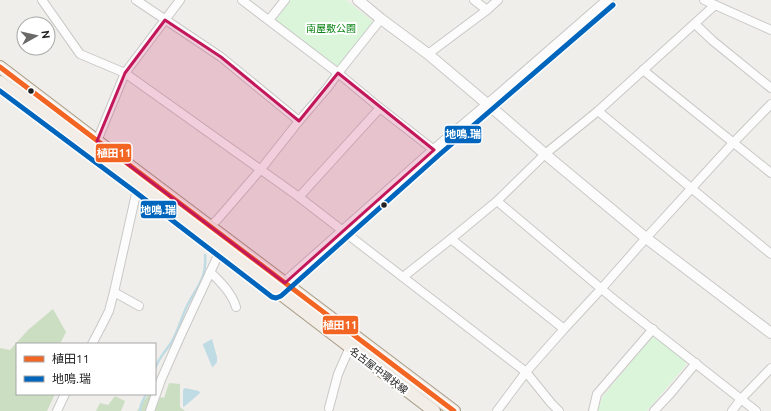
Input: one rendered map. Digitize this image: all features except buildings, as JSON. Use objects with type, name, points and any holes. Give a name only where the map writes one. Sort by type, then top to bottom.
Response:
[{"type":"main road","name":"名古屋中環状線","points":[[0,67],[97,142],[210,226],[350,347],[434,411]]},
{"type":"main road","name":"名古屋中環状線","points":[[0,82],[221,249],[280,287],[454,411]]},
{"type":"street","points":[[42,0],[80,54],[125,73],[299,197],[526,372],[551,403],[560,411]]},
{"type":"street","points":[[136,0],[221,57],[299,121]]},
{"type":"street","points":[[97,142],[125,73],[180,0]]},
{"type":"street","points":[[242,0],[338,73],[434,150]]},
{"type":"street","points":[[269,20],[285,0]]},
{"type":"street","points":[[358,0],[428,54],[646,238],[771,333]]},
{"type":"street","points":[[474,0],[487,10]]},
{"type":"street","points":[[428,54],[498,0]]},
{"type":"street","points":[[280,287],[434,150],[608,0]]},
{"type":"street","points":[[704,0],[771,30]]},
{"type":"street","points":[[403,277],[452,239],[497,201],[545,154],[598,111],[715,6]]},
{"type":"street","points":[[210,226],[217,220],[328,87],[381,19]]},
{"type":"street","points":[[695,24],[713,41],[771,88]]},
{"type":"street","points":[[644,70],[771,173]]},
{"type":"street","points":[[497,411],[526,372],[564,329],[733,143],[771,104]]},
{"type":"street","points":[[299,197],[380,108]]},
{"type":"street","points":[[598,111],[771,254]]},
{"type":"street","points":[[93,343],[109,311],[138,185]]},
{"type":"street","points":[[497,201],[616,301],[756,411]]},
{"type":"street","points":[[452,239],[564,329]]},
{"type":"street","points":[[156,394],[180,337],[221,249]]},
{"type":"street","points":[[210,272],[217,278],[234,299],[236,307]]},
{"type":"street","points":[[114,292],[139,306]]},
{"type":"street","points":[[593,411],[597,394],[654,330]]},
{"type":"street","points":[[329,408],[338,374],[350,347]]},
{"type":"street","points":[[654,411],[696,363]]},
{"type":"street","points":[[732,411],[741,399],[771,368]]},
{"type":"street","points":[[57,411],[65,395]]},
{"type":"street","points":[[150,411],[156,395]]},
{"type":"highlighted area","points":[[165,20],[221,57],[299,121],[338,73],[434,150],[285,283],[97,141],[125,73]]},
{"type":"green space","name":"南屋敷公園","points":[[289,0],[346,0],[372,21],[372,26],[340,66],[335,66],[277,22],[276,18]]},
{"type":"green space","points":[[53,309],[66,332],[60,343],[16,343],[28,330]]},
{"type":"green space","points":[[657,336],[686,360],[686,365],[647,411],[597,411],[603,396],[652,337]]},
{"type":"green space","points":[[16,343],[16,395],[55,395],[47,411],[0,411],[0,348],[10,350]]},
{"type":"green space","points":[[169,383],[180,384],[180,407],[185,411],[137,411],[148,395],[164,398]]},
{"type":"green space","points":[[115,396],[125,401],[121,411],[96,411],[100,403],[108,405]]},
{"type":"water","points":[[212,339],[217,357],[217,362],[213,367],[203,345]]},
{"type":"water","points":[[185,388],[199,391],[200,393],[183,407],[183,390]]},
{"type":"waterway","points":[[156,365],[178,330],[187,306],[203,276],[205,255]]},
{"type":"waterway","points":[[140,411],[146,395]]},
{"type":"transit line","name":"地鳴.瑞","points":[[0,91],[272,297],[276,298],[281,296],[439,155],[613,5]]},
{"type":"transit line","name":"植田11","points":[[0,67],[454,411]]}]
